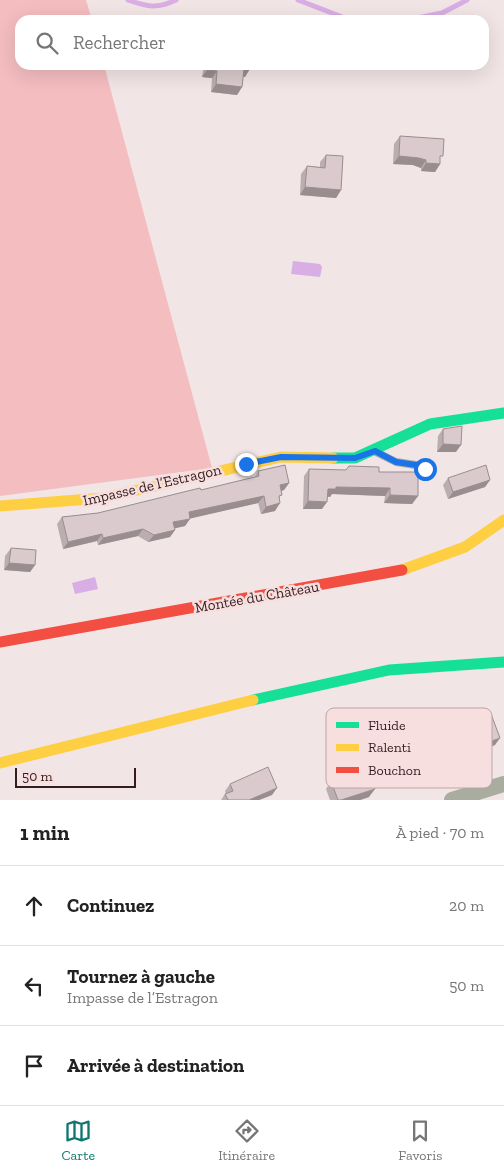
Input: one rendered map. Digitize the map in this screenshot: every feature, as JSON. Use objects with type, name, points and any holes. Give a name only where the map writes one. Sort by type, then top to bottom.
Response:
[{"type":"street","name":"Impasse de l’Estragon","points":[[0,506],[73,502],[103,498],[281,457],[355,458],[375,451],[430,424],[504,413]]},
{"type":"street","name":"Montée du Château","points":[[0,642],[405,570],[465,547],[504,520]]},
{"type":"street","points":[[0,763],[307,687],[389,670],[504,662]]},
{"type":"street","points":[[492,788],[504,784]]},
{"type":"street","points":[[452,800],[491,788]]},
{"type":"lane","points":[[375,451],[396,462],[416,465],[425,469]]},
{"type":"shaded area","points":[[0,0],[86,0],[90,15],[15,15],[15,70],[105,70],[212,468],[0,496]]},
{"type":"shaded area","points":[[293,261],[320,264],[322,267],[320,277],[291,274]]},
{"type":"shaded area","points":[[95,577],[98,589],[75,594],[72,583]]},
{"type":"building","points":[[207,70],[244,70],[242,87],[216,84],[217,71]]},
{"type":"building","points":[[400,136],[444,139],[443,156],[440,156],[440,164],[426,163],[426,160],[419,158],[399,156]]},
{"type":"building","points":[[326,155],[343,156],[341,190],[305,187],[307,166],[325,168]]},
{"type":"building","points":[[462,426],[461,445],[443,444],[443,429]]},
{"type":"building","points":[[285,465],[289,483],[280,485],[282,495],[279,496],[280,503],[266,507],[264,496],[189,512],[190,519],[173,522],[175,530],[154,535],[143,529],[103,538],[102,534],[68,542],[62,517],[98,513],[200,488],[201,490],[259,476],[258,471]]},
{"type":"building","points":[[486,465],[490,480],[453,492],[448,478]]},
{"type":"building","points":[[349,466],[379,467],[379,472],[418,472],[418,496],[390,495],[390,488],[336,487],[336,489],[328,489],[327,502],[308,501],[309,469],[346,470]]},
{"type":"building","points":[[11,548],[36,550],[35,565],[9,563]]},
{"type":"building","points":[[492,717],[500,738],[492,741]]},
{"type":"building","points":[[268,767],[277,788],[249,800],[228,800],[225,794],[233,791],[230,784]]},
{"type":"building","points":[[334,788],[375,789],[341,800],[338,800]]},
{"type":"waterway","points":[[128,0],[152,6],[163,5],[176,0]]},
{"type":"waterway","points":[[298,0],[337,15]]},
{"type":"waterway","points":[[432,15],[442,13],[467,0]]},
{"type":"traffic: fast","points":[[333,458],[355,458],[430,424],[504,413]]},
{"type":"traffic: fast","points":[[253,700],[389,670],[504,662]]},
{"type":"traffic: slow","points":[[0,506],[103,498],[281,457],[333,458]]},
{"type":"traffic: slow","points":[[402,570],[465,547],[504,520]]},
{"type":"traffic: slow","points":[[0,763],[253,700]]},
{"type":"traffic: jam","points":[[0,642],[402,570]]},
{"type":"route","points":[[246,464],[281,457],[355,458],[375,451],[396,462],[416,465],[425,469]]}]
